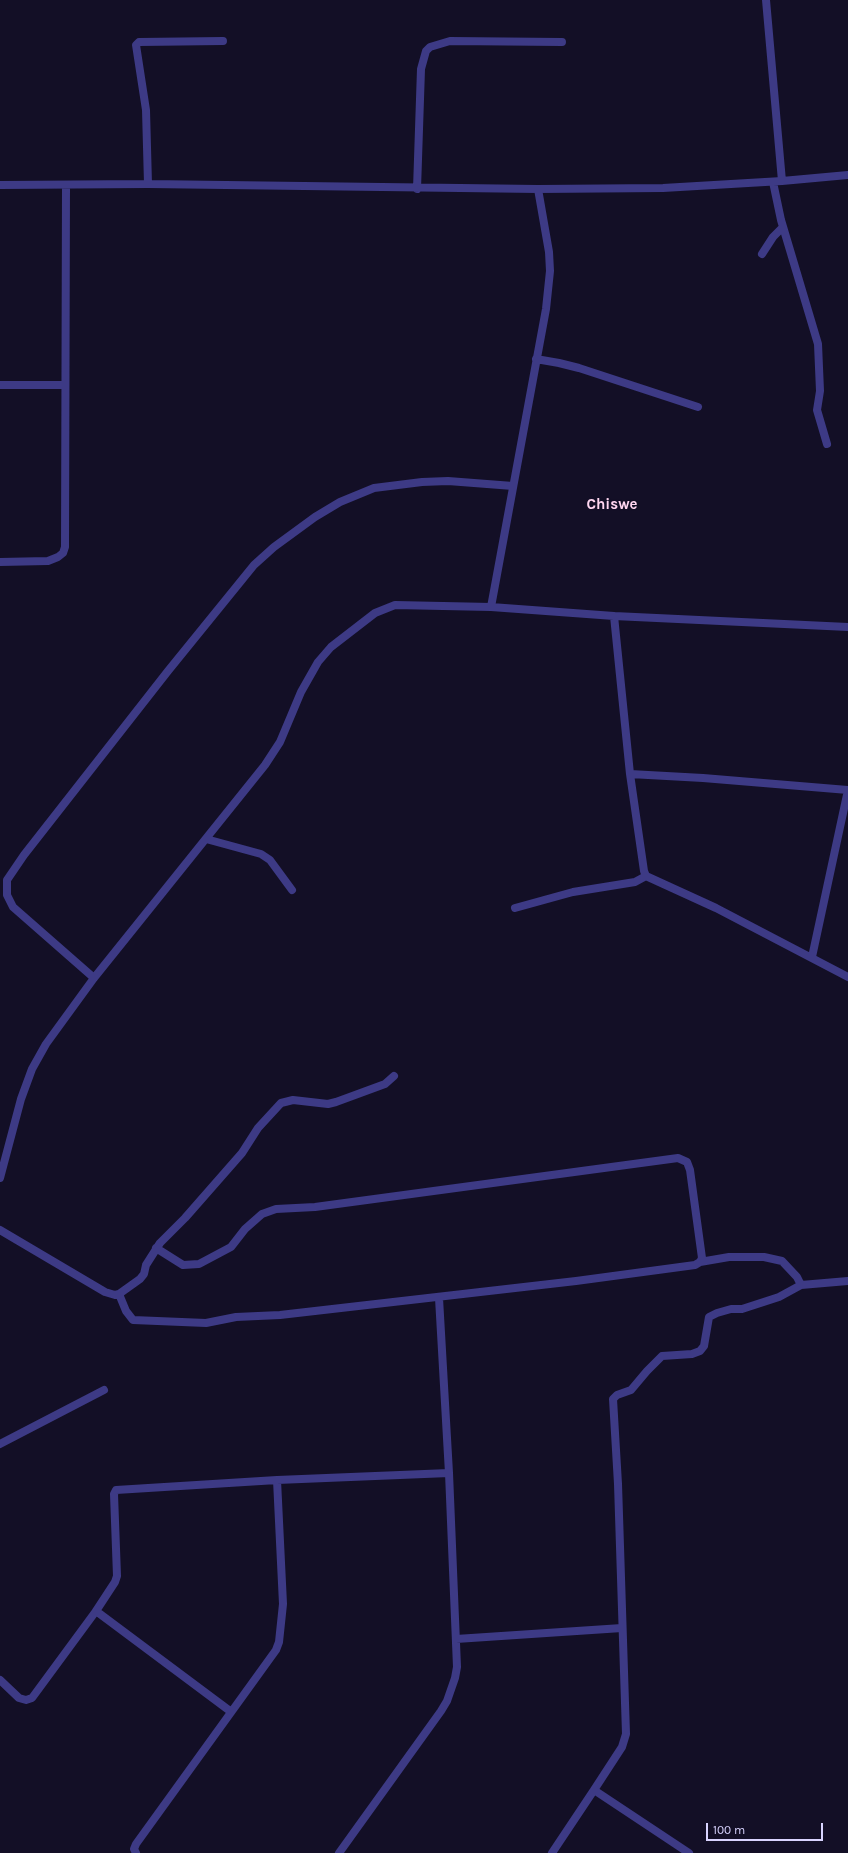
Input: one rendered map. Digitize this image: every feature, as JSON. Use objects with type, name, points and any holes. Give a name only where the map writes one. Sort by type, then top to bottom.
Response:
[{"type":"street","points":[[766,0],[782,181]]},
{"type":"street","points":[[148,184],[146,110],[136,45],[139,42],[223,41]]},
{"type":"street","points":[[418,189],[421,68],[426,51],[440,44],[455,41],[562,42]]},
{"type":"street","points":[[0,185],[66,186],[148,184],[418,189],[664,188],[773,182],[848,175]]},
{"type":"street","points":[[773,182],[783,226],[818,344],[820,391],[817,410],[827,444]]},
{"type":"street","points":[[0,562],[48,561],[63,553],[65,547],[64,385],[66,186]]},
{"type":"street","points":[[491,607],[536,359],[550,271],[549,252],[538,189]]},
{"type":"street","points":[[762,254],[773,237],[783,226]]},
{"type":"street","points":[[536,359],[559,362],[698,407]]},
{"type":"street","points":[[0,385],[64,385]]},
{"type":"street","points":[[94,978],[13,907],[7,895],[7,880],[24,855],[168,671],[254,565],[274,547],[315,517],[340,502],[374,488],[448,480],[513,486]]},
{"type":"street","points":[[0,1178],[21,1099],[39,1055],[94,978],[265,765],[280,742],[301,692],[318,662],[331,647],[353,628],[375,613],[395,605],[491,607],[614,616],[848,627]]},
{"type":"street","points":[[614,616],[630,774],[644,871],[646,876],[716,908],[848,977]]},
{"type":"street","points":[[630,774],[703,778],[848,790],[812,957]]},
{"type":"street","points":[[206,839],[261,854],[270,860],[292,890]]},
{"type":"street","points":[[515,908],[573,892],[635,882],[646,876]]},
{"type":"street","points":[[0,1230],[105,1292],[115,1295],[119,1294],[140,1279],[156,1248],[242,1153],[258,1128],[281,1103],[293,1100],[328,1104],[385,1084],[394,1076]]},
{"type":"street","points":[[156,1248],[183,1265],[199,1264],[231,1247],[245,1229],[262,1214],[276,1209],[315,1207],[678,1158],[687,1162],[690,1170],[702,1258],[700,1262]]},
{"type":"street","points":[[119,1294],[126,1311],[133,1320],[206,1323],[236,1317],[280,1315],[439,1298],[695,1265],[700,1262],[729,1257],[764,1257],[782,1261],[798,1277],[801,1285]]},
{"type":"street","points":[[552,1853],[622,1747],[626,1734],[618,1484],[613,1399],[617,1395],[631,1390],[662,1356],[692,1354],[700,1351],[704,1346],[709,1317],[731,1309],[742,1309],[779,1297],[801,1285],[848,1281]]},
{"type":"street","points":[[339,1853],[447,1701],[456,1672],[449,1473],[439,1298]]},
{"type":"street","points":[[0,1444],[104,1390]]},
{"type":"street","points":[[0,1680],[19,1698],[26,1700],[32,1698],[96,1612],[115,1582],[117,1576],[114,1494],[116,1490],[277,1480],[449,1473]]},
{"type":"street","points":[[136,1853],[134,1849],[136,1844],[276,1650],[279,1642],[283,1604],[277,1480]]},
{"type":"street","points":[[96,1612],[230,1712]]},
{"type":"street","points":[[456,1639],[622,1628]]},
{"type":"street","points":[[594,1790],[688,1853]]},
{"type":"district","name":"Chiswe","points":[[612,505]]}]
